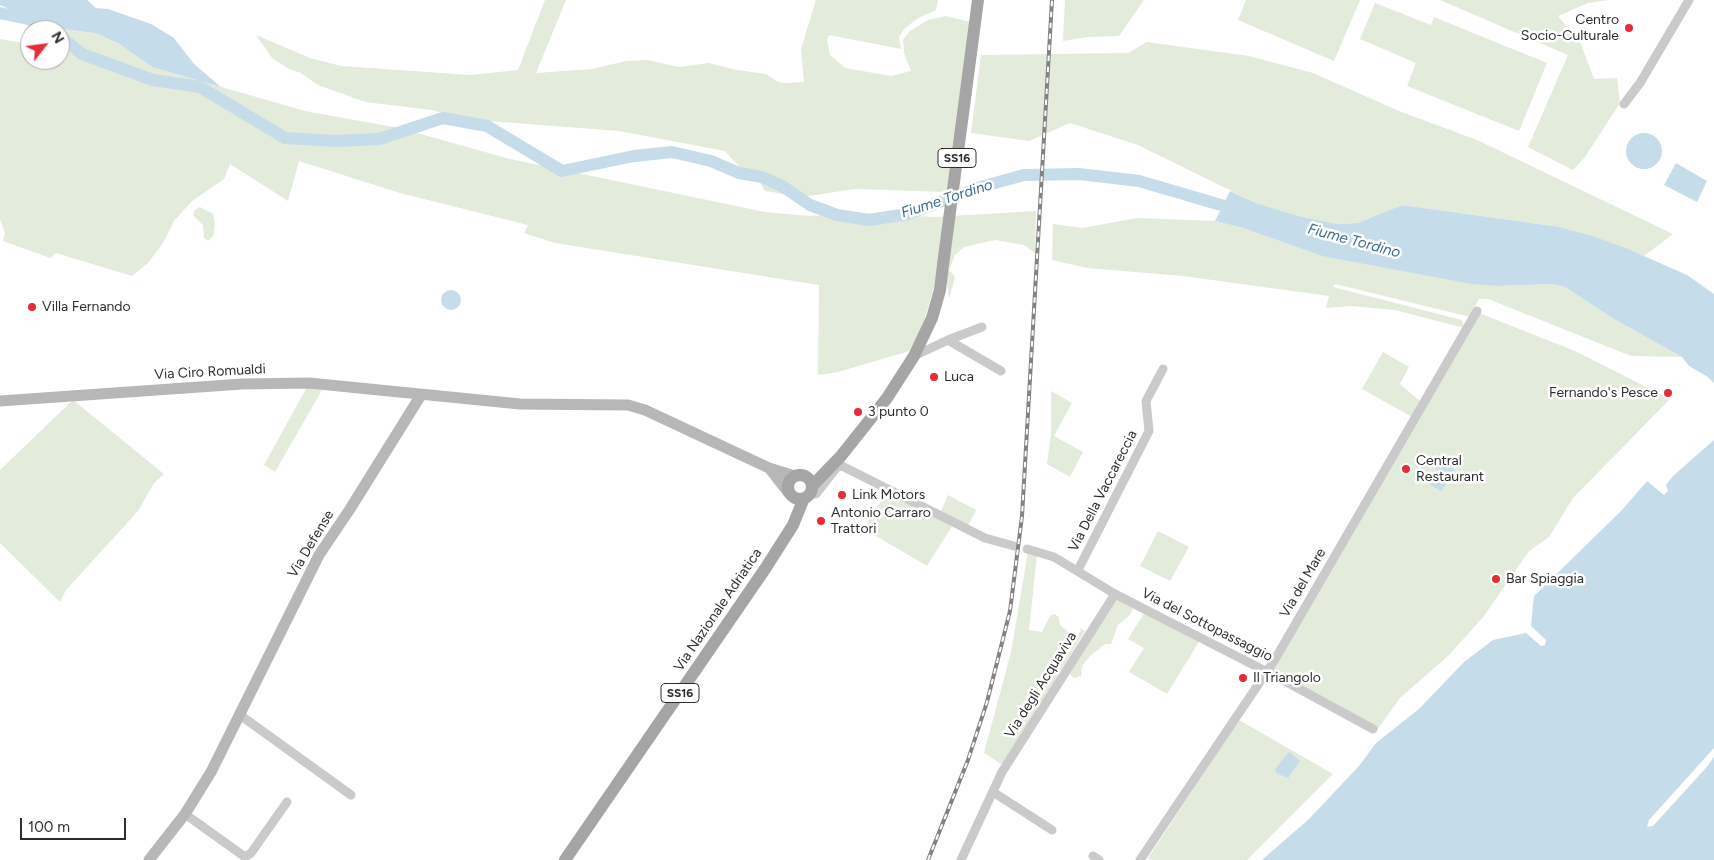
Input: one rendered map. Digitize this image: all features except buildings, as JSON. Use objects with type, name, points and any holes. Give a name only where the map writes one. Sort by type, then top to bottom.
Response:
[{"type":"main road","name":"Via Nazionale Adriatica","points":[[565,860],[793,525],[808,492],[887,398],[917,352],[936,305],[943,266],[978,0]]},
{"type":"main road","name":"Via Ciro Romualdi","points":[[0,401],[242,384],[309,383],[520,404],[628,405],[645,410],[769,468],[797,475]]},
{"type":"main road","name":"Via Defense","points":[[149,860],[185,814],[211,772],[319,556],[350,510],[420,395]]},
{"type":"main road","points":[[793,525],[789,481],[797,475],[834,463]]},
{"type":"main road","points":[[769,468],[796,499],[808,492],[808,478],[797,475]]},
{"type":"street","points":[[1624,104],[1640,82],[1689,0]]},
{"type":"street","name":"Via del Mare","points":[[1140,860],[1268,672],[1477,311]]},
{"type":"street","points":[[917,352],[982,327]]},
{"type":"street","points":[[948,340],[1001,371]]},
{"type":"street","name":"Via Della Vaccareccia","points":[[1078,570],[1149,430],[1146,401],[1163,369]]},
{"type":"street","points":[[808,492],[816,494],[837,467],[842,466],[984,538],[1014,546]]},
{"type":"street","name":"Via del Sottopassaggio","points":[[1027,548],[1054,557],[1115,594],[1268,672],[1373,730]]},
{"type":"street","name":"Via degli Acquaviva","points":[[961,860],[1002,772],[1115,594]]},
{"type":"street","points":[[240,715],[352,795]]},
{"type":"street","points":[[993,792],[1052,830]]},
{"type":"street","points":[[185,814],[245,857],[251,853],[287,802]]},
{"type":"green space","points":[[545,0],[566,0],[536,73],[592,69],[626,61],[647,60],[679,67],[709,63],[737,70],[766,74],[778,82],[785,83],[804,82],[801,49],[816,0],[938,0],[936,10],[918,18],[904,29],[899,37],[901,49],[829,35],[827,40],[830,55],[845,68],[891,76],[911,71],[904,53],[903,40],[910,31],[928,20],[946,16],[970,22],[947,192],[854,189],[803,197],[765,191],[753,170],[741,168],[725,151],[619,131],[463,119],[432,110],[365,102],[318,85],[301,73],[289,69],[272,58],[256,35],[310,58],[341,66],[470,75],[518,70]]},
{"type":"green space","points":[[1065,0],[1144,0],[1119,36],[1087,37],[1063,41]]},
{"type":"green space","points":[[1246,0],[1360,0],[1334,61],[1238,20]]},
{"type":"green space","points":[[1440,0],[1608,0],[1588,3],[1558,16],[1581,44],[1594,79],[1617,78],[1620,103],[1585,157],[1573,170],[1528,147],[1568,55]]},
{"type":"green space","points":[[1375,3],[1431,25],[1434,17],[1547,63],[1519,131],[1407,86],[1416,63],[1360,39]]},
{"type":"green space","points":[[70,30],[95,33],[118,43],[152,67],[305,111],[399,128],[510,159],[765,212],[810,216],[859,213],[934,217],[1036,211],[1035,253],[1024,245],[995,240],[964,247],[955,255],[949,270],[955,277],[949,299],[947,282],[935,284],[921,331],[909,351],[838,372],[818,375],[819,285],[555,243],[524,233],[528,225],[400,193],[299,161],[288,201],[230,164],[224,179],[192,201],[174,221],[163,243],[148,263],[132,276],[56,253],[50,258],[3,241],[5,233],[0,219],[0,39],[20,42],[20,70],[70,70]]},
{"type":"green space","points":[[1147,42],[1249,56],[1313,73],[1399,111],[1477,140],[1673,234],[1644,256],[1593,236],[1560,227],[1402,205],[1358,223],[1337,224],[1298,216],[1256,203],[1138,145],[1070,123],[1029,141],[971,133],[981,55],[1128,53]]},
{"type":"green space","points":[[200,207],[213,214],[215,224],[213,236],[208,241],[204,238],[203,225],[193,215],[195,210]]},
{"type":"green space","points":[[1137,218],[1215,221],[1243,228],[1322,256],[1497,286],[1552,284],[1565,287],[1614,319],[1682,357],[1631,356],[1488,299],[1479,299],[1470,317],[1335,284],[1333,287],[1462,320],[1464,328],[1395,310],[1351,306],[1326,308],[1329,296],[1183,276],[1087,268],[1052,260],[1053,224],[1082,228]]},
{"type":"green space","points":[[1479,313],[1575,351],[1670,399],[1573,498],[1549,537],[1529,551],[1484,616],[1449,655],[1400,698],[1377,730],[1271,670]]},
{"type":"green space","points":[[1383,352],[1409,367],[1400,384],[1421,402],[1412,417],[1362,389]]},
{"type":"green space","points":[[307,387],[322,390],[275,472],[264,465]]},
{"type":"green space","points":[[1051,391],[1072,403],[1054,436],[1083,452],[1070,477],[1047,464],[1051,434]]},
{"type":"green space","points":[[73,400],[164,474],[154,483],[138,511],[66,590],[60,602],[0,543],[0,470]]},
{"type":"green space","points":[[887,490],[954,523],[927,566],[864,529]]},
{"type":"green space","points":[[948,495],[976,510],[968,526],[941,511]]},
{"type":"green space","points":[[1158,531],[1189,547],[1170,581],[1140,566]]},
{"type":"green space","points":[[1028,552],[1037,555],[1029,630],[1042,632],[1050,616],[1054,614],[1059,617],[1060,625],[1069,633],[1077,635],[1081,631],[1080,628],[1085,631],[1003,765],[984,753],[1011,652]]},
{"type":"green space","points":[[1115,598],[1134,607],[1130,615],[1118,625],[1111,644],[1105,644],[1091,655],[1082,666],[1081,676],[1074,678],[1068,673]]},
{"type":"green space","points":[[1145,612],[1200,640],[1167,694],[1129,672],[1144,648],[1128,639]]},
{"type":"green space","points":[[1239,720],[1333,774],[1247,860],[1151,860],[1148,858]]},
{"type":"water","points":[[0,0],[87,0],[96,8],[108,9],[151,24],[174,38],[194,64],[221,87],[152,67],[118,43],[95,33],[70,30],[70,20],[33,20],[0,5]]},
{"type":"water","points":[[1644,133],[1656,139],[1662,151],[1656,163],[1644,169],[1632,163],[1626,151],[1632,139]]},
{"type":"water","points":[[1676,163],[1707,181],[1697,202],[1664,185]]},
{"type":"water","points":[[1230,191],[1256,203],[1298,216],[1337,224],[1358,223],[1402,205],[1560,227],[1593,236],[1628,249],[1687,275],[1714,294],[1714,383],[1708,377],[1689,366],[1682,357],[1614,319],[1565,287],[1552,284],[1497,286],[1472,284],[1322,256],[1243,228],[1215,221]]},
{"type":"water","points":[[451,290],[458,293],[461,300],[458,307],[451,310],[444,307],[441,300],[444,293]]},
{"type":"water","points":[[1714,440],[1714,860],[1262,860],[1309,819],[1359,766],[1376,743],[1419,709],[1464,662],[1493,640],[1526,633],[1541,646],[1545,645],[1546,640],[1531,626],[1534,596],[1623,509],[1647,481],[1664,495],[1668,491],[1666,485],[1673,476]]},
{"type":"water","points":[[1440,461],[1455,470],[1441,491],[1429,484],[1432,483],[1439,471],[1435,468]]},
{"type":"water","points":[[1289,752],[1300,761],[1288,778],[1276,773],[1275,769]]},
{"type":"pier","points":[[1714,748],[1714,757],[1705,769],[1653,826],[1647,827],[1649,820]]},
{"type":"waterway","name":"Fiume Tordino","points":[[0,13],[30,20]]},
{"type":"waterway","name":"Fiume Tordino","points":[[70,44],[82,54],[153,80],[200,87],[285,138],[335,141],[379,139],[443,118],[487,126],[562,171],[634,156],[672,152],[711,161],[739,173],[762,177],[782,186],[810,205],[837,215],[869,220],[907,214],[984,186],[1024,175],[1079,174],[1139,181],[1238,210]]},
{"type":"railway","points":[[928,860],[968,760],[987,702],[1010,611],[1022,516],[1052,0]]},
{"type":"place","name":"Centro Socio-Culturale","points":[[1629,28]]},
{"type":"place","name":"Villa Fernando","points":[[32,307]]},
{"type":"place","name":"Luca","points":[[934,377]]},
{"type":"place","name":"Fernando's Pesce","points":[[1668,393]]},
{"type":"place","name":"3 punto 0","points":[[858,412]]},
{"type":"place","name":"Central Restaurant","points":[[1406,469]]},
{"type":"place","name":"Link Motors","points":[[842,495]]},
{"type":"place","name":"Antonio Carraro Trattori","points":[[821,521]]},
{"type":"place","name":"Bar Spiaggia","points":[[1496,579]]},
{"type":"place","name":"Il Triangolo","points":[[1243,678]]}]
